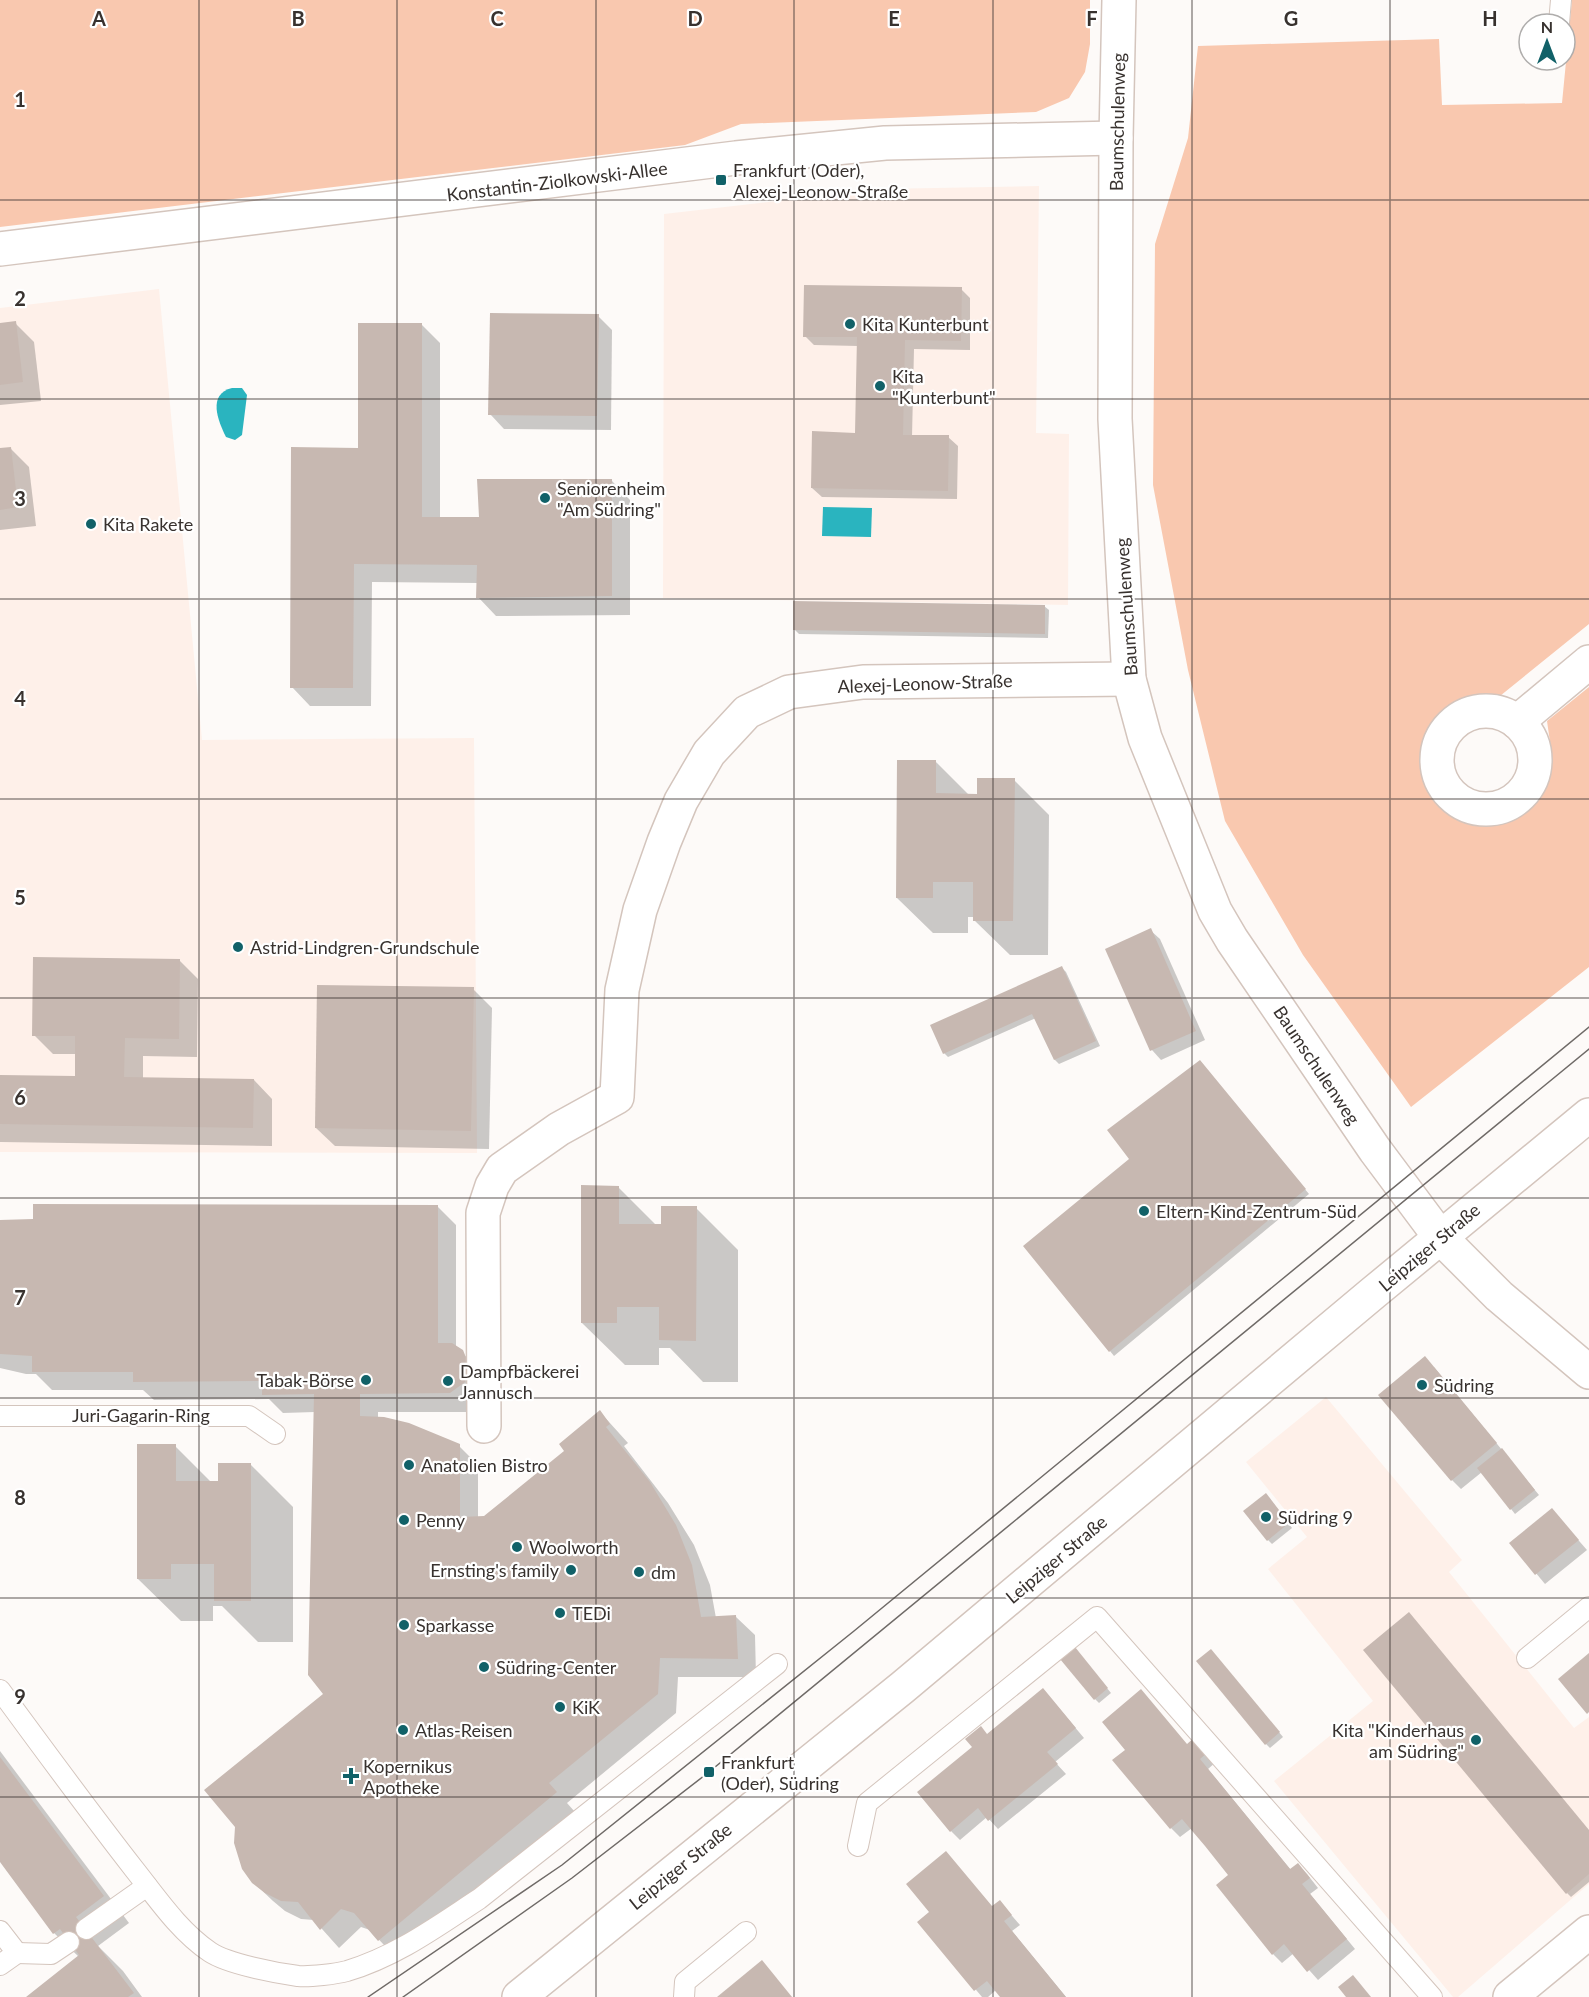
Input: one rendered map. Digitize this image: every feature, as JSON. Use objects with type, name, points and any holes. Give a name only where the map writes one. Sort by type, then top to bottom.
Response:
[{"type":"street","name":"Baumschulenweg","points":[[1119,0],[1115,418],[1129,679],[1145,738],[1215,911],[1232,940],[1375,1150],[1440,1237]]},
{"type":"street","name":"Konstantin-Ziolkowski-Allee","points":[[0,249],[736,158],[885,143],[1116,138]]},
{"type":"street","points":[[1517,722],[1589,662]]},
{"type":"street","name":"Alexej-Leonow-Straße","points":[[484,1426],[483,1213],[492,1186],[502,1169],[511,1162],[559,1129],[617,1097],[622,990],[640,910],[681,801],[709,753],[747,712],[789,692],[863,682],[1129,679]]},
{"type":"street","name":"Leipziger Straße","points":[[519,1997],[903,1687],[1589,1115]]},
{"type":"street","points":[[1440,1237],[1499,1296],[1589,1372]]},
{"type":"street","points":[[1510,1997],[1589,1932]]},
{"type":"lane","name":"Juri-Gagarin-Ring","points":[[0,1416],[249,1416],[275,1434]]},
{"type":"lane","points":[[1527,1659],[1589,1607]]},
{"type":"lane","points":[[858,1846],[867,1803],[1097,1617],[1431,1997]]},
{"type":"lane","points":[[0,1690],[163,1907],[191,1938],[213,1954],[251,1967],[300,1976],[345,1972],[403,1949],[479,1899],[777,1664]]},
{"type":"lane","points":[[86,1929],[147,1886]]},
{"type":"lane","points":[[0,1931],[17,1953]]},
{"type":"lane","points":[[684,1997],[685,1982],[746,1932]]},
{"type":"lane","points":[[0,1965],[17,1953],[51,1954],[69,1942]]},
{"type":"shaded area","points":[[0,0],[1090,0],[1090,44],[1085,72],[1069,98],[1036,112],[741,124],[685,145],[0,227]]},
{"type":"shaded area","points":[[1572,0],[1589,0],[1589,624],[1500,696],[1460,708],[1431,732],[1429,778],[1440,803],[1483,820],[1518,812],[1544,782],[1551,749],[1547,721],[1589,687],[1589,967],[1411,1107],[1303,955],[1225,821],[1188,670],[1153,485],[1155,244],[1188,138],[1198,46],[1439,39],[1442,105],[1562,103],[1565,72],[1577,72],[1577,12],[1571,12]]},
{"type":"shaded area","name":"Kita Kunterbunt","points":[[1039,186],[1036,433],[1069,434],[1068,605],[663,598],[664,214],[880,189]]},
{"type":"shaded area","name":"Astrid-Lindgren-Grundschule","points":[[159,289],[202,740],[474,738],[477,1153],[0,1152],[0,308]]},
{"type":"shaded area","points":[[1326,1397],[1462,1560],[1449,1572],[1574,1728],[1589,1717],[1589,1884],[1458,1997],[1453,1997],[1274,1781],[1373,1701],[1268,1569],[1307,1537],[1246,1462]]},
{"type":"water","points":[[232,388],[242,388],[247,395],[242,435],[235,440],[226,437],[217,409],[219,396]]},
{"type":"water","points":[[823,507],[872,508],[871,537],[822,536]]},
{"type":"building","name":"Kita \"Kunterbunt\"","points":[[804,285],[962,287],[961,341],[905,340],[903,435],[949,435],[948,491],[811,488],[812,431],[855,433],[857,337],[803,337]]},
{"type":"building","points":[[490,313],[599,314],[597,416],[488,415]]},
{"type":"building","points":[[16,321],[23,382],[0,385],[0,323]]},
{"type":"building","name":"Seniorenheim \"Am Südring\"","points":[[358,323],[422,323],[422,517],[479,517],[477,479],[612,479],[612,596],[476,598],[477,565],[354,564],[353,688],[290,688],[291,447],[358,448]]},
{"type":"building","points":[[11,447],[18,507],[0,510],[0,448]]},
{"type":"building","points":[[793,601],[1045,605],[1045,634],[793,630]]},
{"type":"building","points":[[897,760],[936,760],[936,793],[977,794],[977,778],[1015,778],[1013,921],[973,921],[973,882],[933,882],[933,898],[896,898]]},
{"type":"building","points":[[1151,928],[1196,1031],[1150,1051],[1105,949]]},
{"type":"building","points":[[33,957],[180,959],[179,1039],[125,1038],[124,1077],[254,1079],[253,1128],[0,1124],[0,1075],[75,1076],[75,1036],[32,1036]]},
{"type":"building","points":[[1062,966],[1096,1041],[1054,1060],[1032,1014],[943,1054],[930,1025]]},
{"type":"building","points":[[317,985],[474,987],[471,1131],[315,1128]]},
{"type":"building","points":[[1200,1060],[1306,1189],[1109,1352],[1023,1246],[1129,1159],[1107,1130]]},
{"type":"building","points":[[581,1185],[619,1186],[619,1224],[661,1224],[661,1206],[697,1206],[696,1341],[659,1340],[659,1307],[617,1307],[617,1323],[581,1323]]},
{"type":"building","name":"Südring-Center","points":[[33,1204],[438,1205],[438,1343],[452,1343],[463,1350],[469,1365],[465,1382],[450,1393],[360,1394],[360,1416],[384,1417],[409,1423],[460,1444],[460,1517],[484,1516],[564,1451],[559,1444],[600,1410],[610,1424],[606,1427],[650,1482],[676,1525],[692,1565],[701,1617],[736,1615],[738,1659],[660,1658],[658,1694],[549,1783],[557,1792],[378,1941],[354,1913],[341,1909],[320,1930],[298,1902],[281,1901],[252,1883],[242,1869],[234,1843],[235,1827],[204,1790],[323,1694],[308,1675],[314,1394],[262,1395],[262,1381],[133,1382],[133,1372],[32,1372],[32,1356],[0,1354],[0,1220],[33,1219]]},
{"type":"building","points":[[1425,1356],[1497,1443],[1451,1481],[1378,1395]]},
{"type":"building","points":[[137,1444],[176,1444],[176,1481],[218,1481],[218,1463],[251,1463],[251,1601],[214,1601],[214,1564],[171,1564],[171,1579],[137,1579]]},
{"type":"building","points":[[1502,1448],[1535,1490],[1510,1510],[1477,1468]]},
{"type":"building","name":"Südring 9","points":[[1266,1493],[1289,1523],[1267,1541],[1243,1511]]},
{"type":"building","points":[[1552,1508],[1579,1540],[1535,1575],[1509,1543]]},
{"type":"building","name":"Kita \"Kinderhaus am Südring\"","points":[[1409,1612],[1589,1830],[1589,1874],[1566,1894],[1363,1650]]},
{"type":"building","points":[[1075,1647],[1108,1688],[1094,1700],[1060,1659]]},
{"type":"building","points":[[1211,1649],[1280,1732],[1265,1745],[1196,1661]]},
{"type":"building","points":[[1589,1653],[1589,1712],[1587,1714],[1558,1679]]},
{"type":"building","points":[[1043,1688],[1076,1728],[1047,1752],[1058,1764],[988,1821],[978,1808],[950,1832],[917,1792],[972,1747],[965,1739],[981,1726],[987,1734]]},
{"type":"building","points":[[1141,1689],[1187,1744],[1195,1737],[1208,1752],[1200,1759],[1290,1869],[1298,1863],[1310,1878],[1302,1884],[1347,1939],[1307,1972],[1284,1944],[1272,1955],[1216,1885],[1228,1875],[1205,1846],[1182,1819],[1170,1829],[1112,1760],[1125,1750],[1102,1722]]},
{"type":"building","points":[[0,1757],[104,1896],[76,1917],[134,1993],[128,1997],[26,1997],[79,1955],[60,1929],[53,1934],[0,1862]]},
{"type":"building","points":[[946,1851],[992,1906],[1000,1900],[1012,1915],[1004,1921],[1066,1997],[1000,1997],[987,1981],[974,1991],[917,1922],[929,1912],[906,1884]]},
{"type":"building","points":[[762,1960],[792,1997],[717,1997]]},
{"type":"building","points":[[1353,1975],[1371,1997],[1346,1997],[1338,1987]]},
{"type":"tram line","points":[[368,1997],[562,1865],[854,1631],[1589,1027]]},
{"type":"tram line","points":[[403,1997],[572,1878],[709,1772],[1589,1049]]},
{"type":"place","name":"Frankfurt (Oder), Alexej-Leonow-Straße","points":[[721,180]]},
{"type":"place","name":"Kita Kunterbunt","points":[[850,324]]},
{"type":"place","name":"Kita \"Kunterbunt\"","points":[[880,386]]},
{"type":"place","name":"Seniorenheim \"Am Südring\"","points":[[545,498]]},
{"type":"place","name":"Kita Rakete","points":[[91,524]]},
{"type":"place","name":"Astrid-Lindgren-Grundschule","points":[[238,947]]},
{"type":"place","name":"Eltern-Kind-Zentrum-Süd","points":[[1144,1211]]},
{"type":"place","name":"Tabak-Börse","points":[[366,1380]]},
{"type":"place","name":"Dampfbäckerei Jannusch","points":[[448,1381]]},
{"type":"place","name":"Südring","points":[[1422,1385]]},
{"type":"place","name":"Anatolien Bistro","points":[[409,1465]]},
{"type":"place","name":"Südring 9","points":[[1266,1517]]},
{"type":"place","name":"Penny","points":[[404,1520]]},
{"type":"place","name":"Woolworth","points":[[517,1547]]},
{"type":"place","name":"Ernsting's family","points":[[571,1570]]},
{"type":"place","name":"dm","points":[[639,1572]]},
{"type":"place","name":"TEDi","points":[[560,1613]]},
{"type":"place","name":"Sparkasse","points":[[404,1625]]},
{"type":"place","name":"Südring-Center","points":[[484,1667]]},
{"type":"place","name":"KiK","points":[[560,1707]]},
{"type":"place","name":"Atlas-Reisen","points":[[403,1730]]},
{"type":"place","name":"Kita \"Kinderhaus am Südring\"","points":[[1476,1740]]},
{"type":"place","name":"Frankfurt (Oder), Südring","points":[[709,1772]]},
{"type":"place","name":"Kopernikus Apotheke","points":[[351,1776]]}]
